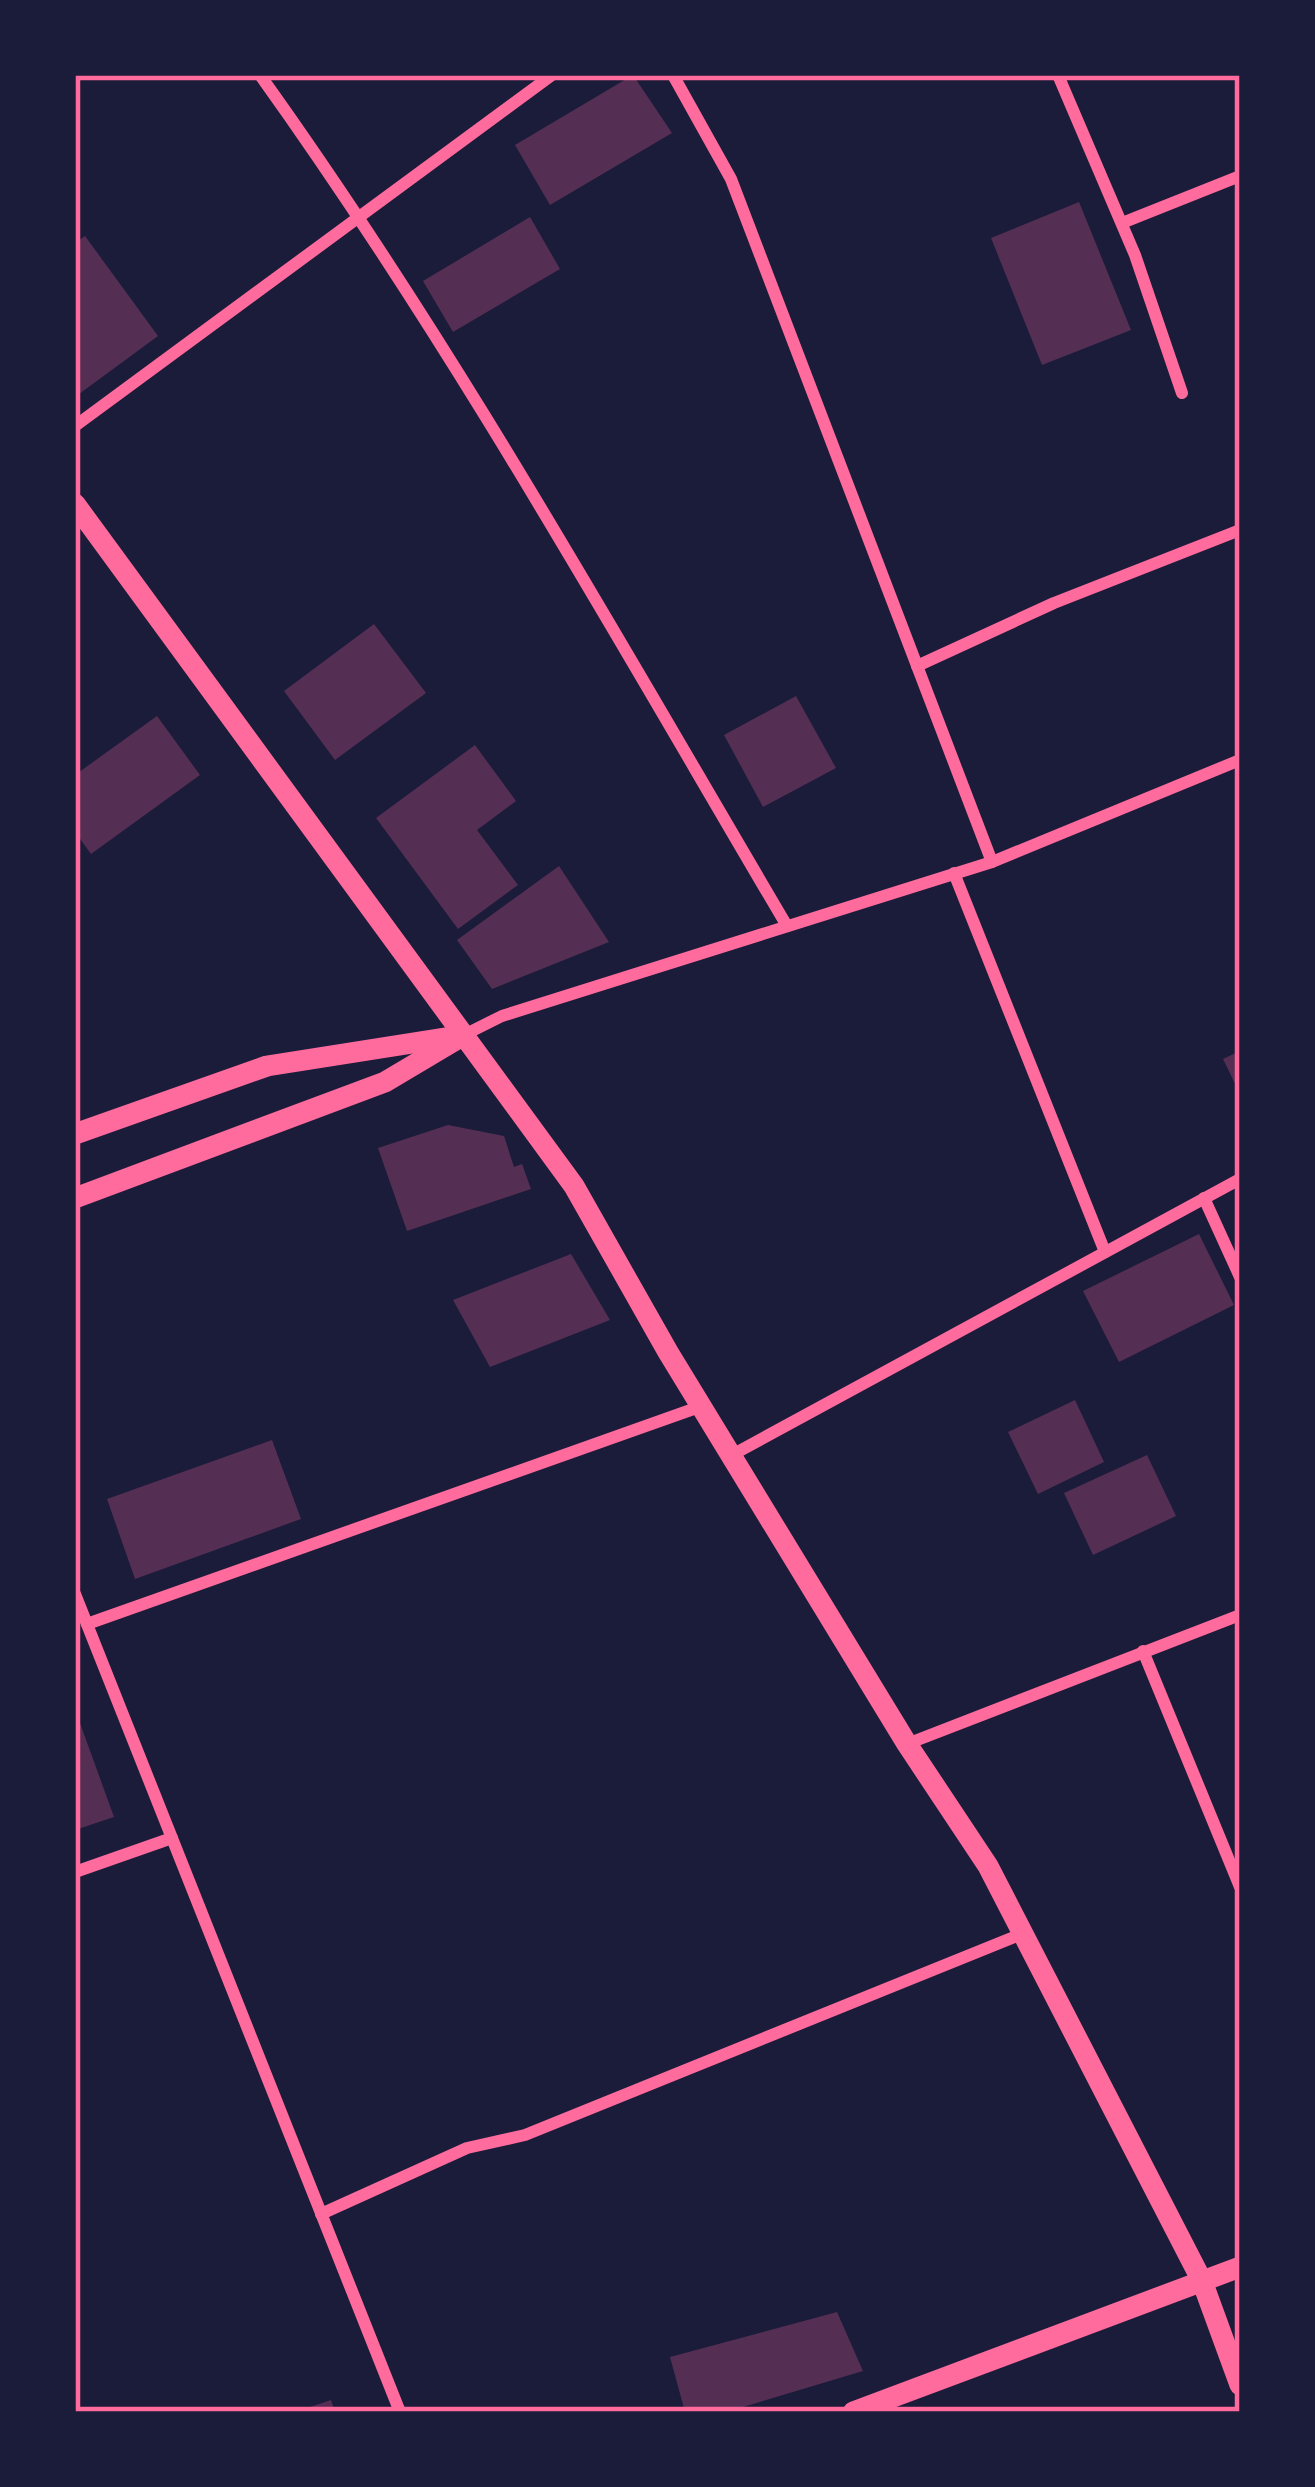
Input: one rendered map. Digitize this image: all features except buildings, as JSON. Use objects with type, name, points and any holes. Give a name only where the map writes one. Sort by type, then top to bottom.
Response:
[{"type":"street","points":[[260,75],[361,216],[509,449],[788,926]]},
{"type":"street","points":[[75,426],[552,75]]},
{"type":"street","points":[[673,75],[731,179],[992,862]]},
{"type":"street","points":[[1058,75],[1122,223],[1182,393]]},
{"type":"street","points":[[1122,223],[1240,176]]},
{"type":"street","points":[[75,504],[574,1186],[907,1744],[988,1866],[1202,2281],[1240,2385]]},
{"type":"street","points":[[917,666],[1054,603],[1240,530]]},
{"type":"street","points":[[75,1198],[385,1082],[502,1016],[992,862],[1240,760]]},
{"type":"street","points":[[954,873],[1105,1252]]},
{"type":"street","points":[[75,1134],[267,1066],[464,1035]]},
{"type":"street","points":[[732,1455],[1240,1179]]},
{"type":"street","points":[[1204,1198],[1240,1277]]},
{"type":"street","points":[[87,1624],[702,1406]]},
{"type":"street","points":[[75,1594],[400,2412]]},
{"type":"street","points":[[907,1744],[1240,1615]]},
{"type":"street","points":[[1143,1651],[1240,1887]]},
{"type":"street","points":[[75,1872],[172,1838]]},
{"type":"street","points":[[321,2214],[467,2148],[546,2127],[1024,1934]]},
{"type":"street","points":[[853,2412],[1240,2267]]}]
